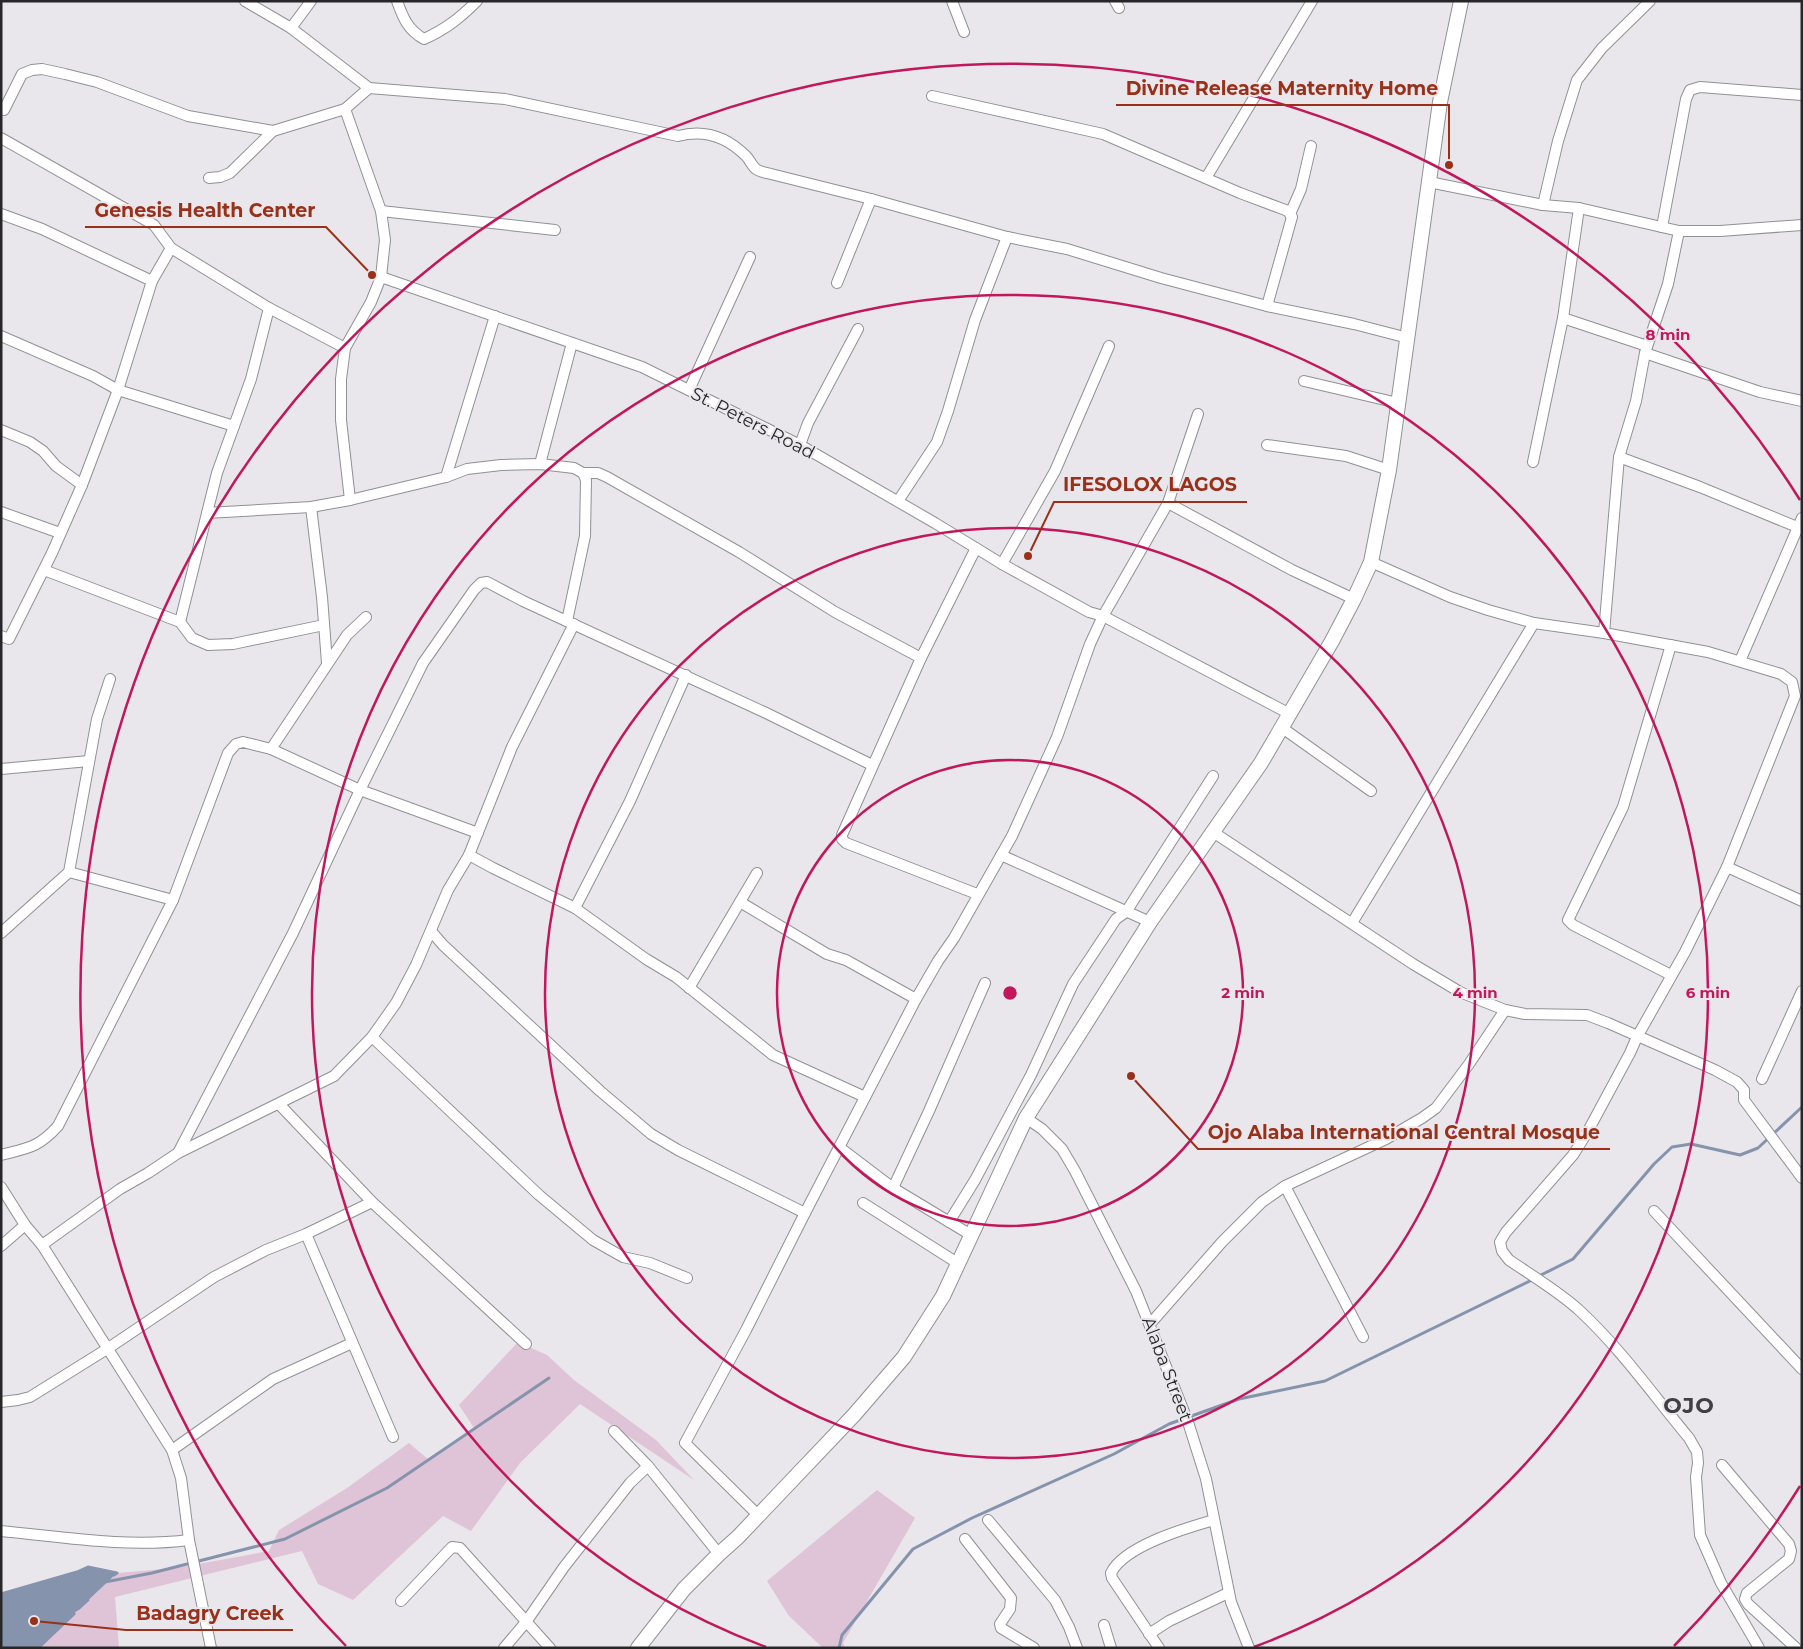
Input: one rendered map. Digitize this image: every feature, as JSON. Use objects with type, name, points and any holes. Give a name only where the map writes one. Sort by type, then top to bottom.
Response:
[{"type":"main road","points":[[638,1648],[684,1589],[721,1551],[738,1537],[854,1415],[904,1357],[944,1296],[1026,1118],[1150,922],[1261,763],[1354,600],[1371,562],[1389,470],[1440,102],[1461,1]]},
{"type":"street","points":[[245,1],[291,28],[369,88],[505,98],[678,136],[690,133],[703,133],[719,137],[735,146],[756,169],[1007,237],[1067,249],[1161,278],[1267,306],[1354,324],[1408,338]]},
{"type":"street","points":[[291,28],[310,1]]},
{"type":"street","points":[[397,1],[406,24],[416,35],[424,39],[458,20],[477,1]]},
{"type":"street","points":[[952,1],[964,32]]},
{"type":"street","points":[[1206,178],[1312,1]]},
{"type":"street","points":[[1543,205],[1558,141],[1577,80],[1602,48],[1650,1]]},
{"type":"street","points":[[4,110],[22,74],[32,70],[42,70],[96,82],[188,116],[273,131],[345,109],[369,88]]},
{"type":"street","points":[[1662,228],[1686,99],[1690,90],[1700,87],[1802,95]]},
{"type":"street","points":[[932,96],[1103,134],[1240,193],[1288,211],[1292,218],[1267,306]]},
{"type":"street","points":[[345,109],[381,211],[385,240],[381,277],[371,302],[345,348],[341,379],[341,420],[350,500]]},
{"type":"street","points":[[209,178],[220,177],[230,173],[273,131]]},
{"type":"street","points":[[1,138],[154,225],[171,248],[270,308],[345,348]]},
{"type":"street","points":[[1290,214],[1300,188],[1311,146]]},
{"type":"street","points":[[1429,182],[1543,205],[1579,208],[1679,231],[1720,231],[1802,225]]},
{"type":"street","points":[[837,283],[871,199]]},
{"type":"street","points":[[1533,462],[1563,318],[1579,208]]},
{"type":"street","points":[[381,211],[555,230]]},
{"type":"street","points":[[1,214],[50,232],[152,281]]},
{"type":"street","points":[[1604,633],[1619,457],[1636,401],[1646,349],[1668,284],[1679,231]]},
{"type":"street","points":[[898,502],[937,442],[975,320],[1007,237]]},
{"type":"street","points":[[1,636],[9,639],[44,570],[82,484],[118,390],[152,281],[171,248]]},
{"type":"street","points":[[688,390],[750,257]]},
{"type":"street","name":"St. Peters Road","points":[[381,277],[642,367],[800,445],[1002,564],[1089,612],[1103,616],[1290,714]]},
{"type":"street","points":[[180,622],[217,474],[251,379],[270,308]]},
{"type":"street","points":[[446,477],[495,316]]},
{"type":"street","points":[[1563,318],[1760,392],[1802,401]]},
{"type":"street","points":[[800,445],[808,423],[858,329]]},
{"type":"street","points":[[1,336],[93,376],[118,390],[234,426]]},
{"type":"street","points":[[540,464],[572,344]]},
{"type":"street","points":[[1002,564],[1054,471],[1109,346]]},
{"type":"street","points":[[1304,381],[1398,403]]},
{"type":"street","points":[[758,1515],[685,1443],[746,1330],[916,999],[954,938],[977,894],[1012,836],[1058,737],[1090,644],[1103,616],[1168,504],[1198,414]]},
{"type":"street","points":[[1,430],[30,442],[43,451],[56,466],[82,484]]},
{"type":"street","points":[[1267,445],[1346,456],[1389,470]]},
{"type":"street","points":[[1619,457],[1700,487],[1800,528]]},
{"type":"street","points":[[207,513],[311,506],[350,500],[446,477],[467,469],[525,463],[574,468],[607,477],[738,552],[835,612],[921,658]]},
{"type":"street","points":[[42,1245],[120,1189],[178,1154],[334,1076],[372,1037],[396,1003],[416,965],[448,890],[478,833],[512,747],[570,622],[585,536],[586,480],[583,472]]},
{"type":"street","points":[[1168,504],[1292,570],[1354,600]]},
{"type":"street","points":[[311,506],[327,663]]},
{"type":"street","points":[[1,512],[60,533]]},
{"type":"street","points":[[1740,661],[1800,528],[1802,518]]},
{"type":"street","points":[[976,548],[921,658],[872,765],[842,835],[842,839],[846,843],[977,894]]},
{"type":"street","points":[[1371,562],[1450,597],[1488,610],[1534,623],[1604,633],[1708,652],[1781,674],[1792,682],[1795,696],[1727,867],[1685,952],[1637,1037],[1630,1054],[1588,1131],[1573,1154],[1506,1232],[1500,1242],[1502,1251],[1509,1260],[1578,1309],[1588,1319],[1689,1438],[1697,1452],[1696,1477],[1700,1535],[1721,1583],[1759,1648]]},
{"type":"street","points":[[44,570],[180,622],[192,638],[208,645],[232,644],[324,626]]},
{"type":"street","points":[[178,1154],[293,933],[360,790],[423,664],[474,590],[481,583],[487,582],[872,765]]},
{"type":"street","points":[[271,749],[347,635],[366,617]]},
{"type":"street","points":[[1352,923],[1534,623]]},
{"type":"street","points":[[1671,646],[1623,807],[1568,920],[1573,925],[1671,975]]},
{"type":"street","points":[[575,908],[630,801],[686,675]]},
{"type":"street","points":[[1,933],[69,872],[97,719],[110,679]]},
{"type":"street","points":[[1282,727],[1371,791]]},
{"type":"street","points":[[1,1155],[33,1147],[46,1140],[58,1126],[173,900],[228,753],[236,744],[243,742],[271,749],[360,790],[478,833]]},
{"type":"street","points":[[1,769],[89,761]]},
{"type":"street","points":[[949,1222],[975,1180],[1031,1075],[1073,984],[1116,919],[1126,912],[1213,776]]},
{"type":"street","points":[[1213,832],[1413,964],[1460,992],[1504,1010],[1524,1014],[1587,1015],[1715,1070],[1737,1082],[1744,1090],[1744,1100],[1802,1178]]},
{"type":"street","points":[[468,854],[575,908],[689,988],[773,1055],[865,1097]]},
{"type":"street","points":[[1000,855],[1150,922]]},
{"type":"street","points":[[1727,867],[1801,899]]},
{"type":"street","points":[[69,872],[173,900]]},
{"type":"street","points":[[689,988],[757,873]]},
{"type":"street","points":[[740,902],[827,954],[846,960],[916,999]]},
{"type":"street","points":[[430,931],[600,1091],[651,1134],[678,1150],[805,1213]]},
{"type":"street","points":[[893,1188],[985,983]]},
{"type":"street","points":[[1762,1079],[1802,991]]},
{"type":"street","points":[[1150,1324],[1262,1202],[1285,1186],[1386,1139],[1436,1108],[1469,1064],[1504,1010]]},
{"type":"street","points":[[372,1037],[539,1195],[593,1240],[623,1257],[650,1262],[687,1278]]},
{"type":"street","points":[[279,1104],[372,1202],[526,1344]]},
{"type":"street","name":"Alaba Street","points":[[1026,1118],[1042,1129],[1062,1149],[1122,1263],[1150,1324],[1186,1417],[1206,1479],[1228,1593],[1249,1648]]},
{"type":"street","points":[[839,1147],[893,1188],[971,1236]]},
{"type":"street","points":[[1285,1186],[1363,1337]]},
{"type":"street","points":[[1,1187],[25,1226],[42,1245],[172,1450],[182,1478],[195,1576],[211,1648]]},
{"type":"street","points":[[1,1402],[30,1397],[107,1349],[214,1277],[266,1250],[306,1234],[372,1202]]},
{"type":"street","points":[[862,1203],[959,1264]]},
{"type":"street","points":[[1654,1211],[1802,1369]]},
{"type":"street","points":[[1,1246],[25,1226]]},
{"type":"street","points":[[306,1234],[393,1437]]},
{"type":"street","points":[[172,1450],[273,1379],[352,1343]]},
{"type":"street","points":[[614,1431],[648,1466],[721,1551]]},
{"type":"street","points":[[1722,1465],[1789,1544],[1792,1551],[1788,1559],[1746,1593],[1745,1599],[1748,1604],[1796,1648]]},
{"type":"street","points":[[504,1648],[526,1622],[564,1567],[630,1482],[648,1466]]},
{"type":"street","points":[[988,1520],[1055,1600],[1077,1648]]},
{"type":"street","points":[[1159,1648],[1112,1578],[1113,1568],[1158,1538],[1214,1520]]},
{"type":"street","points":[[1,1531],[190,1545]]},
{"type":"street","points":[[965,1538],[1011,1598],[1010,1609],[1000,1624],[1001,1628],[1034,1648]]},
{"type":"street","points":[[401,1601],[452,1547],[456,1546],[460,1548],[550,1648]]},
{"type":"street","points":[[1149,1634],[1169,1621],[1228,1593]]},
{"type":"street","points":[[1104,1625],[1111,1648]]},
{"type":"shaded area","points":[[518,1342],[547,1355],[574,1380],[656,1440],[694,1480],[580,1404],[520,1463],[471,1531],[443,1516],[353,1600],[318,1584],[302,1551],[115,1597],[119,1648],[38,1648],[117,1573],[176,1568],[269,1551],[279,1530],[347,1488],[409,1443],[429,1460],[474,1428],[459,1405]]},
{"type":"shaded area","points":[[877,1490],[915,1518],[843,1643],[845,1648],[823,1648],[789,1616],[767,1581]]},
{"type":"water","points":[[88,1567],[117,1573],[38,1648],[1,1648],[1,1594],[77,1572]]},
{"type":"waterway","points":[[1539,1276],[1573,1259],[1654,1164],[1672,1147],[1691,1144],[1740,1155],[1758,1148],[1802,1107]]},
{"type":"waterway","points":[[839,1648],[842,1635],[913,1549],[972,1518],[1114,1454],[1169,1424],[1239,1399],[1325,1381],[1534,1279]]},
{"type":"waterway","points":[[105,1582],[152,1573],[285,1539],[387,1488],[549,1378]]},
{"type":"waterway","points":[[1,1594],[77,1572],[88,1567],[117,1573],[114,1575]]},
{"type":"waterway","points":[[78,1609],[88,1600]]},
{"type":"waterway","points":[[38,1648],[74,1614]]},
{"type":"place","name":"Divine Release Maternity Home","points":[[1449,165]]},
{"type":"place","name":"Genesis Health Center","points":[[372,275]]},
{"type":"place","name":"IFESOLOX LAGOS","points":[[1028,556]]},
{"type":"place","name":"Ojo Alaba International Central Mosque","points":[[1131,1076]]},
{"type":"place","name":"Badagry Creek","points":[[34,1621]]},
{"type":"district","name":"OJO","points":[[1689,1405]]}]
